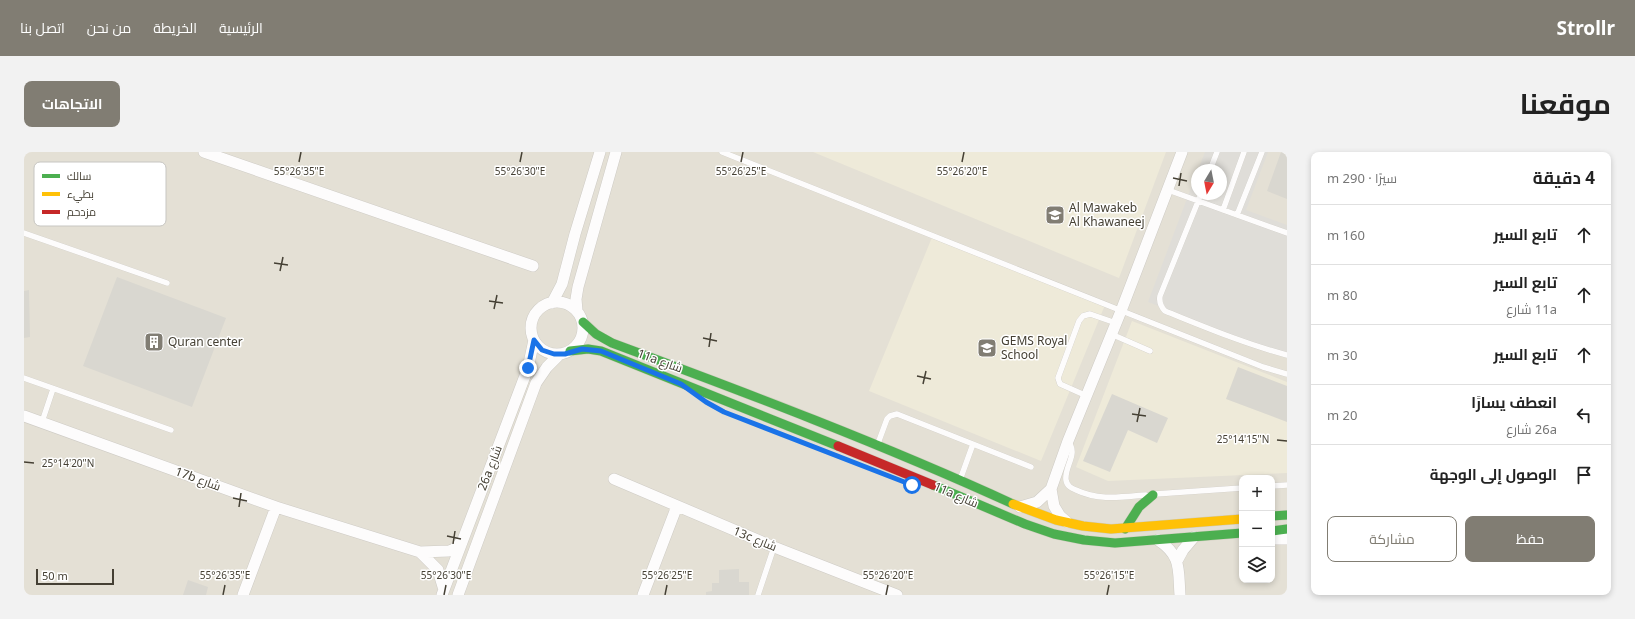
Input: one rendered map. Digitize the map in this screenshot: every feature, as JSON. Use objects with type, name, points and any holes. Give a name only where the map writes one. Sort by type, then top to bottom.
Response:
[{"type":"street","points":[[204,152],[533,266]]},
{"type":"street","points":[[577,311],[565,304],[552,303],[546,305],[536,314],[531,327],[534,340],[542,350],[554,354],[565,353],[580,342],[584,329],[583,322],[577,311],[576,298],[578,287],[616,152]]},
{"type":"street","points":[[1019,507],[1037,502],[1051,489],[1068,441],[1121,311],[1182,152]]},
{"type":"street","points":[[552,303],[562,284],[599,153]]},
{"type":"street","name":"11a شارع","points":[[583,322],[596,334],[612,343],[740,390],[960,480],[1019,507],[1044,516],[1069,523],[1097,528],[1126,529],[1239,519]]},
{"type":"street","name":"26a شارع","points":[[443,592],[528,368],[534,340]]},
{"type":"street","name":"11a شارع","points":[[565,353],[588,349],[601,351],[916,477],[1040,530],[1084,540],[1115,543],[1239,533]]},
{"type":"street","name":"26a شارع","points":[[458,595],[536,383],[547,368],[565,353]]},
{"type":"street","points":[[681,384],[710,405]]},
{"type":"street","name":"17b شارع","points":[[24,416],[276,506],[420,552],[449,551],[454,549],[462,541]]},
{"type":"street","points":[[832,454],[912,485],[1027,534]]},
{"type":"street","name":"13c شارع","points":[[614,479],[877,592],[897,595]]},
{"type":"street","points":[[1051,489],[1054,506],[1060,516],[1069,523]]},
{"type":"street","points":[[1126,529],[1139,507],[1153,494]]},
{"type":"street","points":[[244,595],[276,506]]},
{"type":"street","points":[[643,595],[677,506]]},
{"type":"street","points":[[1275,516],[1287,515]]},
{"type":"street","points":[[1275,530],[1287,529]]},
{"type":"street","points":[[1177,561],[1183,550],[1194,537]]},
{"type":"street","points":[[1275,539],[1287,540]]},
{"type":"street","points":[[1158,540],[1167,547],[1177,561],[1180,595]]},
{"type":"street","points":[[1100,551],[1115,543]]},
{"type":"street","name":"17b شارع","points":[[420,552],[438,570],[441,576],[443,592]]},
{"type":"lane","points":[[722,152],[1263,367],[1287,374]]},
{"type":"lane","points":[[1212,164],[1217,152]]},
{"type":"lane","points":[[1223,210],[1244,152]]},
{"type":"lane","points":[[1237,215],[1262,152]]},
{"type":"lane","points":[[1168,190],[1287,233]]},
{"type":"lane","points":[[1198,201],[1160,296],[1159,300],[1162,308],[1183,318],[1262,348],[1287,355]]},
{"type":"lane","points":[[24,233],[167,283]]},
{"type":"lane","points":[[1087,396],[1060,384],[1058,378],[1079,321],[1083,316],[1090,314],[1116,323]]},
{"type":"lane","points":[[1111,334],[1150,351]]},
{"type":"lane","points":[[24,378],[171,430]]},
{"type":"lane","points":[[42,422],[53,388]]},
{"type":"lane","points":[[877,446],[887,419],[890,416],[897,414],[1031,467]]},
{"type":"lane","points":[[1068,441],[1073,451],[1066,478],[1067,484],[1071,488],[1089,496],[1102,498],[1239,488]]},
{"type":"lane","points":[[960,480],[973,444]]},
{"type":"lane","points":[[1275,486],[1287,485]]},
{"type":"lane","points":[[758,595],[774,547]]},
{"type":"shaded area","points":[[24,152],[1287,152],[1287,595],[24,595]]},
{"type":"shaded area","name":"Al Mawakeb Al Khawaneej","points":[[813,152],[1166,152],[1119,278]]},
{"type":"shaded area","points":[[1205,152],[1268,152],[1246,210],[1287,225],[1287,356],[1148,302],[1191,188],[1191,200],[1227,200],[1227,164],[1200,164]]},
{"type":"shaded area","name":"GEMS Royal School","points":[[933,235],[1105,305],[1041,461],[869,391]]},
{"type":"shaded area","points":[[1132,321],[1287,382],[1287,473],[1108,481],[1076,467]]},
{"type":"building","points":[[1281,152],[1287,152],[1287,199],[1267,191]]},
{"type":"building","name":"Quran center","points":[[117,277],[226,318],[192,407],[83,366]]},
{"type":"building","points":[[29,290],[30,337],[24,338],[24,291]]},
{"type":"building","points":[[1238,367],[1287,386],[1287,422],[1226,399]]},
{"type":"building","points":[[1112,394],[1168,418],[1157,443],[1128,430],[1110,472],[1083,461]]},
{"type":"building","points":[[739,569],[739,582],[749,582],[749,595],[706,595],[706,592],[712,591],[712,583],[719,583],[719,570]]},
{"type":"building","points":[[188,580],[208,587],[206,595],[183,595]]},
{"type":"traffic: fast","points":[[583,322],[596,334],[612,343],[764,400],[864,440],[1013,504]]},
{"type":"traffic: fast","points":[[570,351],[588,349],[601,351],[838,446]]},
{"type":"traffic: fast","points":[[933,485],[1025,524],[1054,534],[1084,540],[1115,543],[1239,533]]},
{"type":"traffic: fast","points":[[1125,529],[1139,507],[1153,495]]},
{"type":"traffic: fast","points":[[1275,516],[1287,515]]},
{"type":"traffic: fast","points":[[1275,531],[1287,529]]},
{"type":"traffic: slow","points":[[1013,504],[1056,520],[1083,526],[1111,529],[1239,519]]},
{"type":"traffic: jam","points":[[838,446],[933,485]]},
{"type":"place","name":"Al Mawakeb Al Khawaneej","points":[[1055,215]]},
{"type":"place","name":"Quran center","points":[[154,342]]},
{"type":"place","name":"GEMS Royal School","points":[[987,348]]},
{"type":"route","points":[[528,368],[534,340],[542,350],[554,354],[565,354],[570,351],[582,349],[595,349],[681,384],[697,397],[724,412],[912,485]]}]
